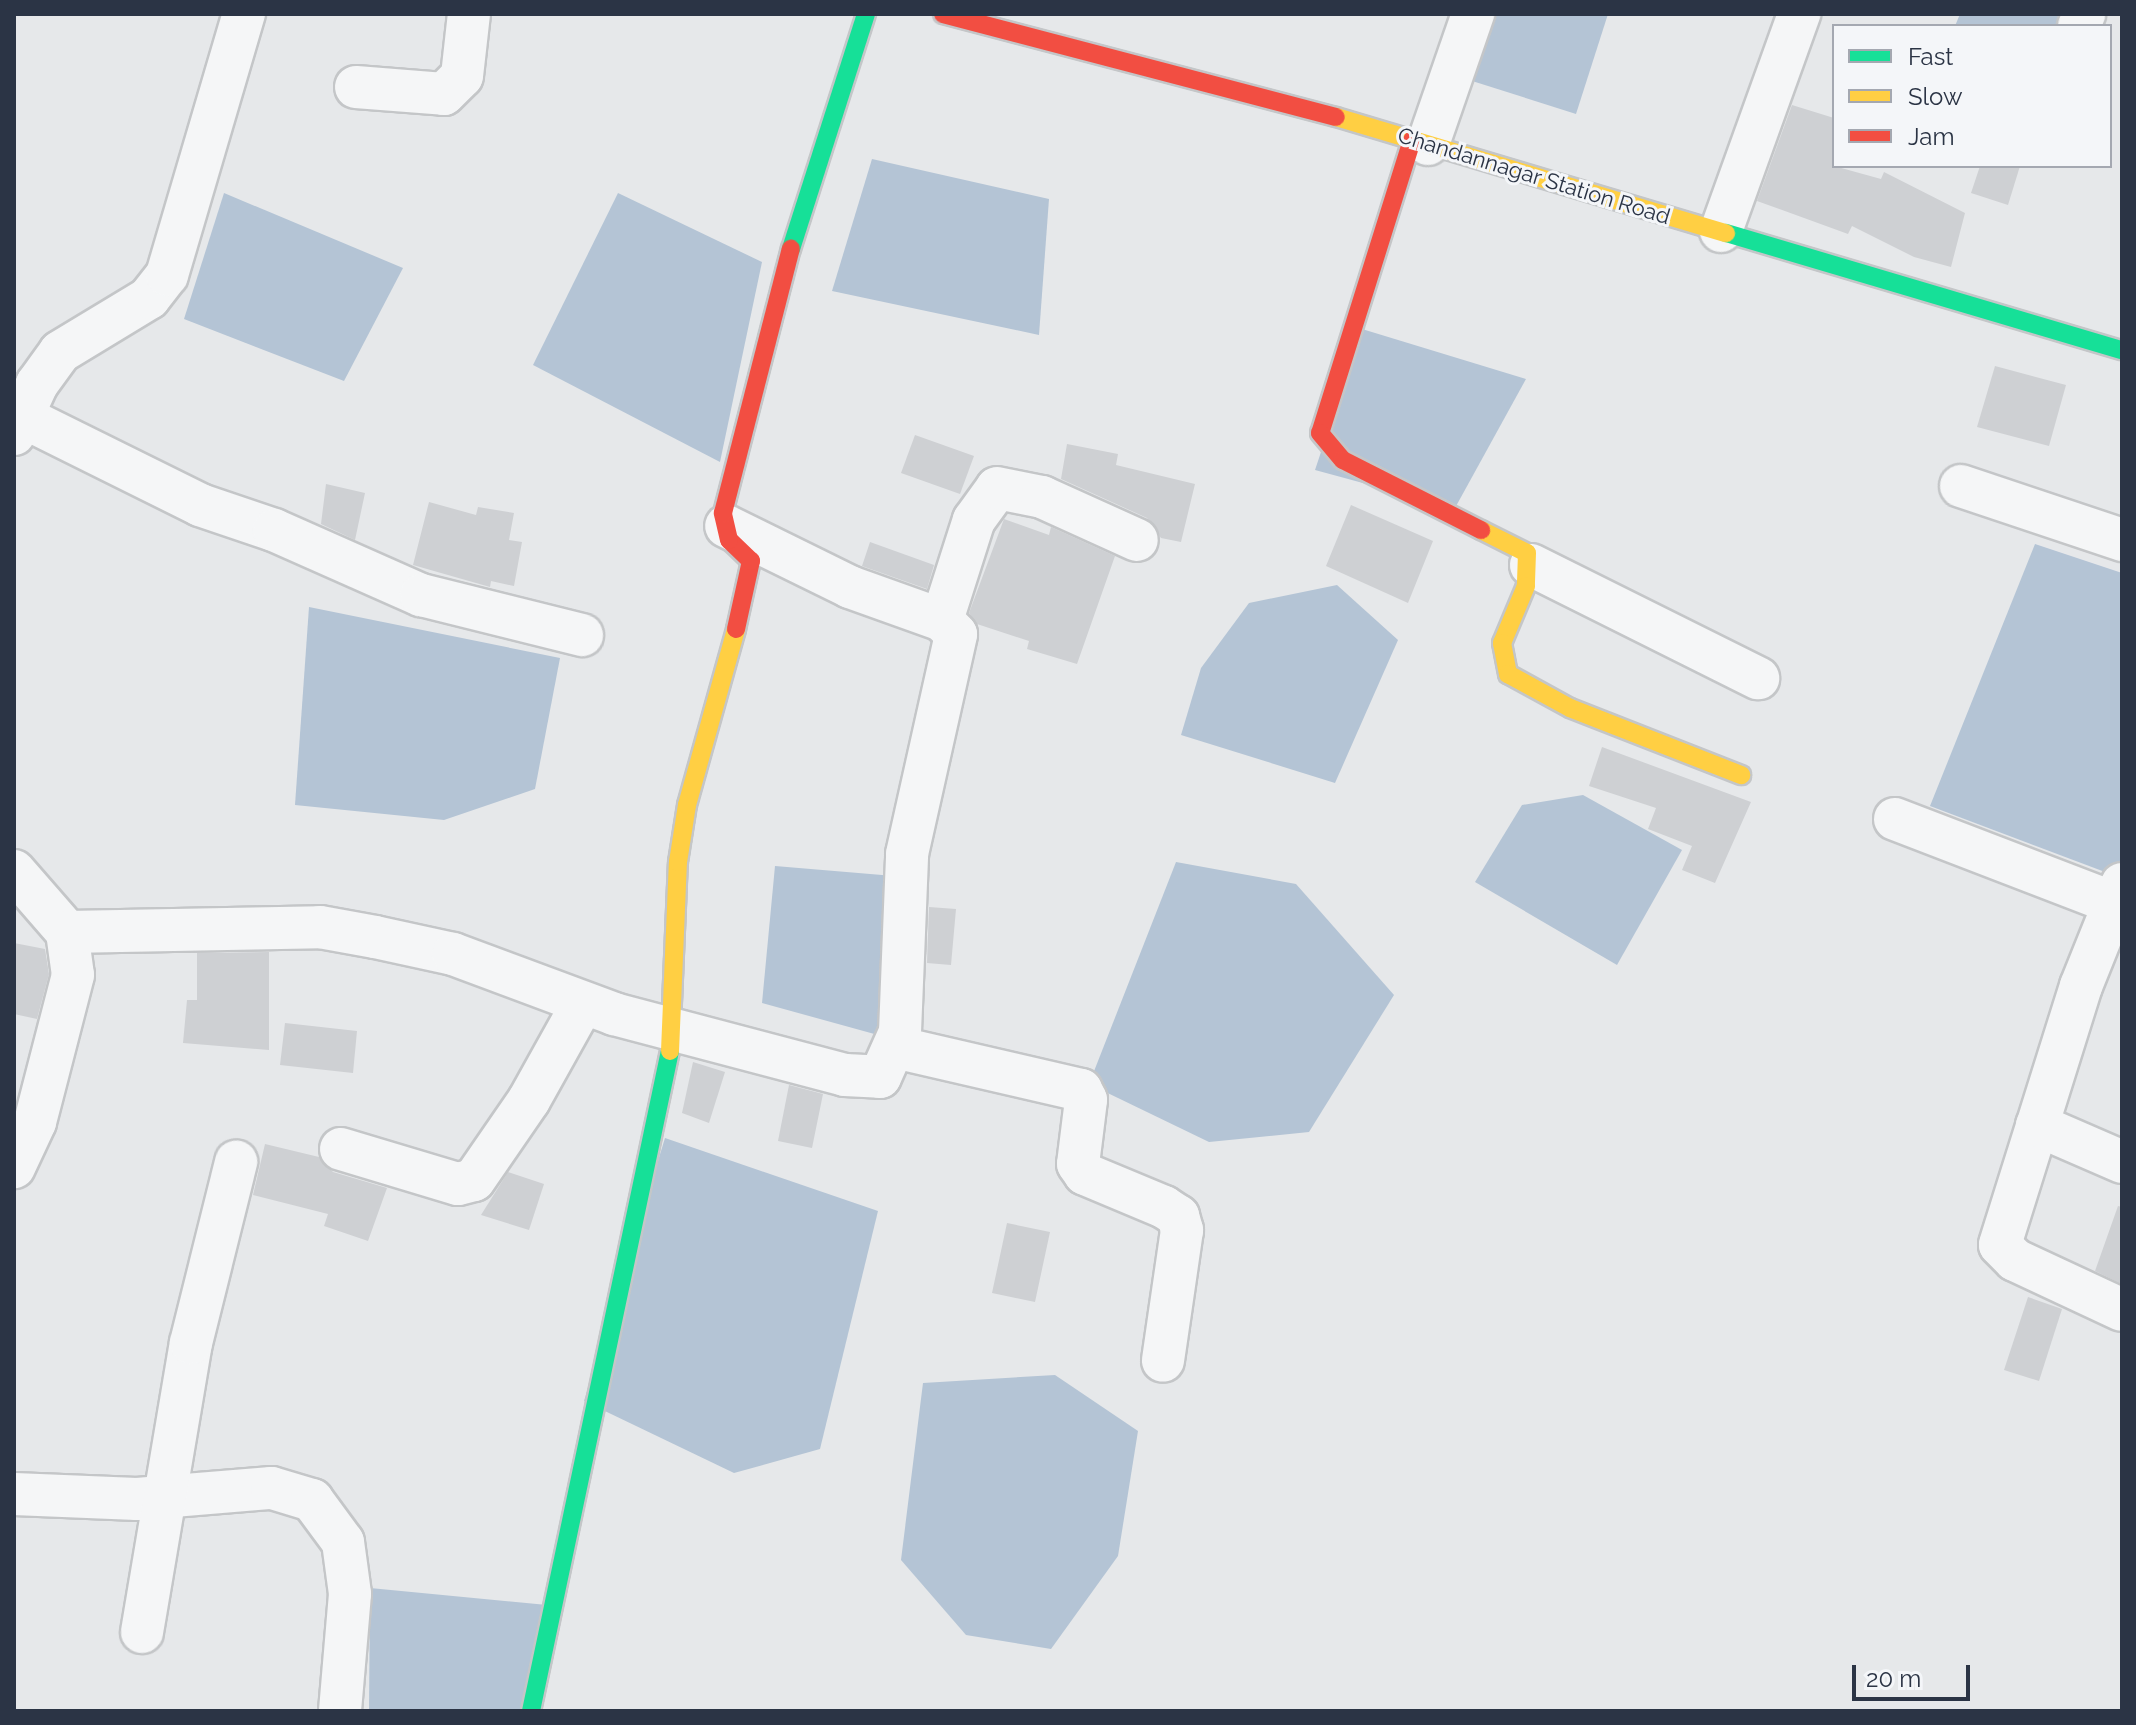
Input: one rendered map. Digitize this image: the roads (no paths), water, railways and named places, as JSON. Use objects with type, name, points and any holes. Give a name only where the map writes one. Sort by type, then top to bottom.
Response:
[{"type":"street","points":[[244,14],[167,275],[149,298],[60,352],[17,425],[421,595],[582,635]]},
{"type":"street","points":[[356,87],[444,94],[462,76],[469,14]]},
{"type":"street","points":[[531,1711],[675,1026],[678,862],[687,805],[752,573],[751,561],[729,540],[723,513],[787,260],[866,14]]},
{"type":"street","name":"Chandannagar Station Road","points":[[943,14],[1420,142],[2122,350]]},
{"type":"street","points":[[1473,14],[1420,142],[1320,433],[1343,460],[1486,528],[1527,553],[1531,565],[1502,643],[1508,674],[1570,708],[1741,775]]},
{"type":"street","points":[[1721,231],[1799,14]]},
{"type":"street","points":[[1961,486],[2122,540]]},
{"type":"street","points":[[942,620],[974,520],[997,488],[1042,497],[1137,540]]},
{"type":"street","points":[[67,932],[320,927],[453,954],[583,1003],[845,1075],[880,1077],[895,1047],[907,854],[957,647],[956,634],[942,620],[850,587],[726,526]]},
{"type":"street","points":[[1531,565],[1758,678]]},
{"type":"street","points":[[1895,819],[2119,898],[2037,1125],[2000,1245],[2015,1260],[2122,1310]]},
{"type":"street","points":[[14,871],[67,932],[73,975],[27,1101],[14,1167]]},
{"type":"street","points":[[341,1149],[458,1184],[474,1180],[529,1100],[583,1003]]},
{"type":"street","points":[[895,1047],[1081,1090],[1086,1100],[1078,1164],[1085,1174],[1164,1207],[1178,1216],[1182,1230],[1163,1361]]},
{"type":"street","points":[[2037,1125],[2122,1162]]},
{"type":"street","points":[[142,1632],[161,1497],[191,1343],[236,1162]]},
{"type":"street","points":[[14,1494],[68,1500],[161,1497],[272,1488],[312,1500],[329,1517],[343,1542],[350,1594],[340,1711]]},
{"type":"water","points":[[1489,14],[1608,14],[1576,114],[1469,80]]},
{"type":"water","points":[[1960,14],[2069,14],[2065,24],[1956,24]]},
{"type":"water","points":[[872,159],[1049,199],[1039,335],[832,291]]},
{"type":"water","points":[[224,193],[403,268],[344,381],[184,319]]},
{"type":"water","points":[[618,193],[762,262],[720,462],[533,365]]},
{"type":"water","points":[[1362,329],[1526,379],[1455,508],[1315,470]]},
{"type":"water","points":[[2035,544],[2122,573],[2121,878],[1930,806]]},
{"type":"water","points":[[1337,585],[1398,640],[1335,783],[1181,735],[1201,668],[1249,603]]},
{"type":"water","points":[[309,607],[560,658],[535,789],[444,820],[295,805]]},
{"type":"water","points":[[1583,795],[1682,850],[1617,965],[1475,882],[1522,805]]},
{"type":"water","points":[[1176,862],[1296,884],[1394,995],[1309,1132],[1209,1142],[1089,1084]]},
{"type":"water","points":[[775,866],[894,876],[878,1035],[762,1003]]},
{"type":"water","points":[[665,1138],[878,1211],[820,1449],[734,1473],[584,1401]]},
{"type":"water","points":[[1055,1375],[1138,1431],[1118,1556],[1051,1649],[966,1635],[901,1560],[923,1383]]},
{"type":"water","points":[[370,1588],[547,1605],[526,1711],[369,1711]]}]
